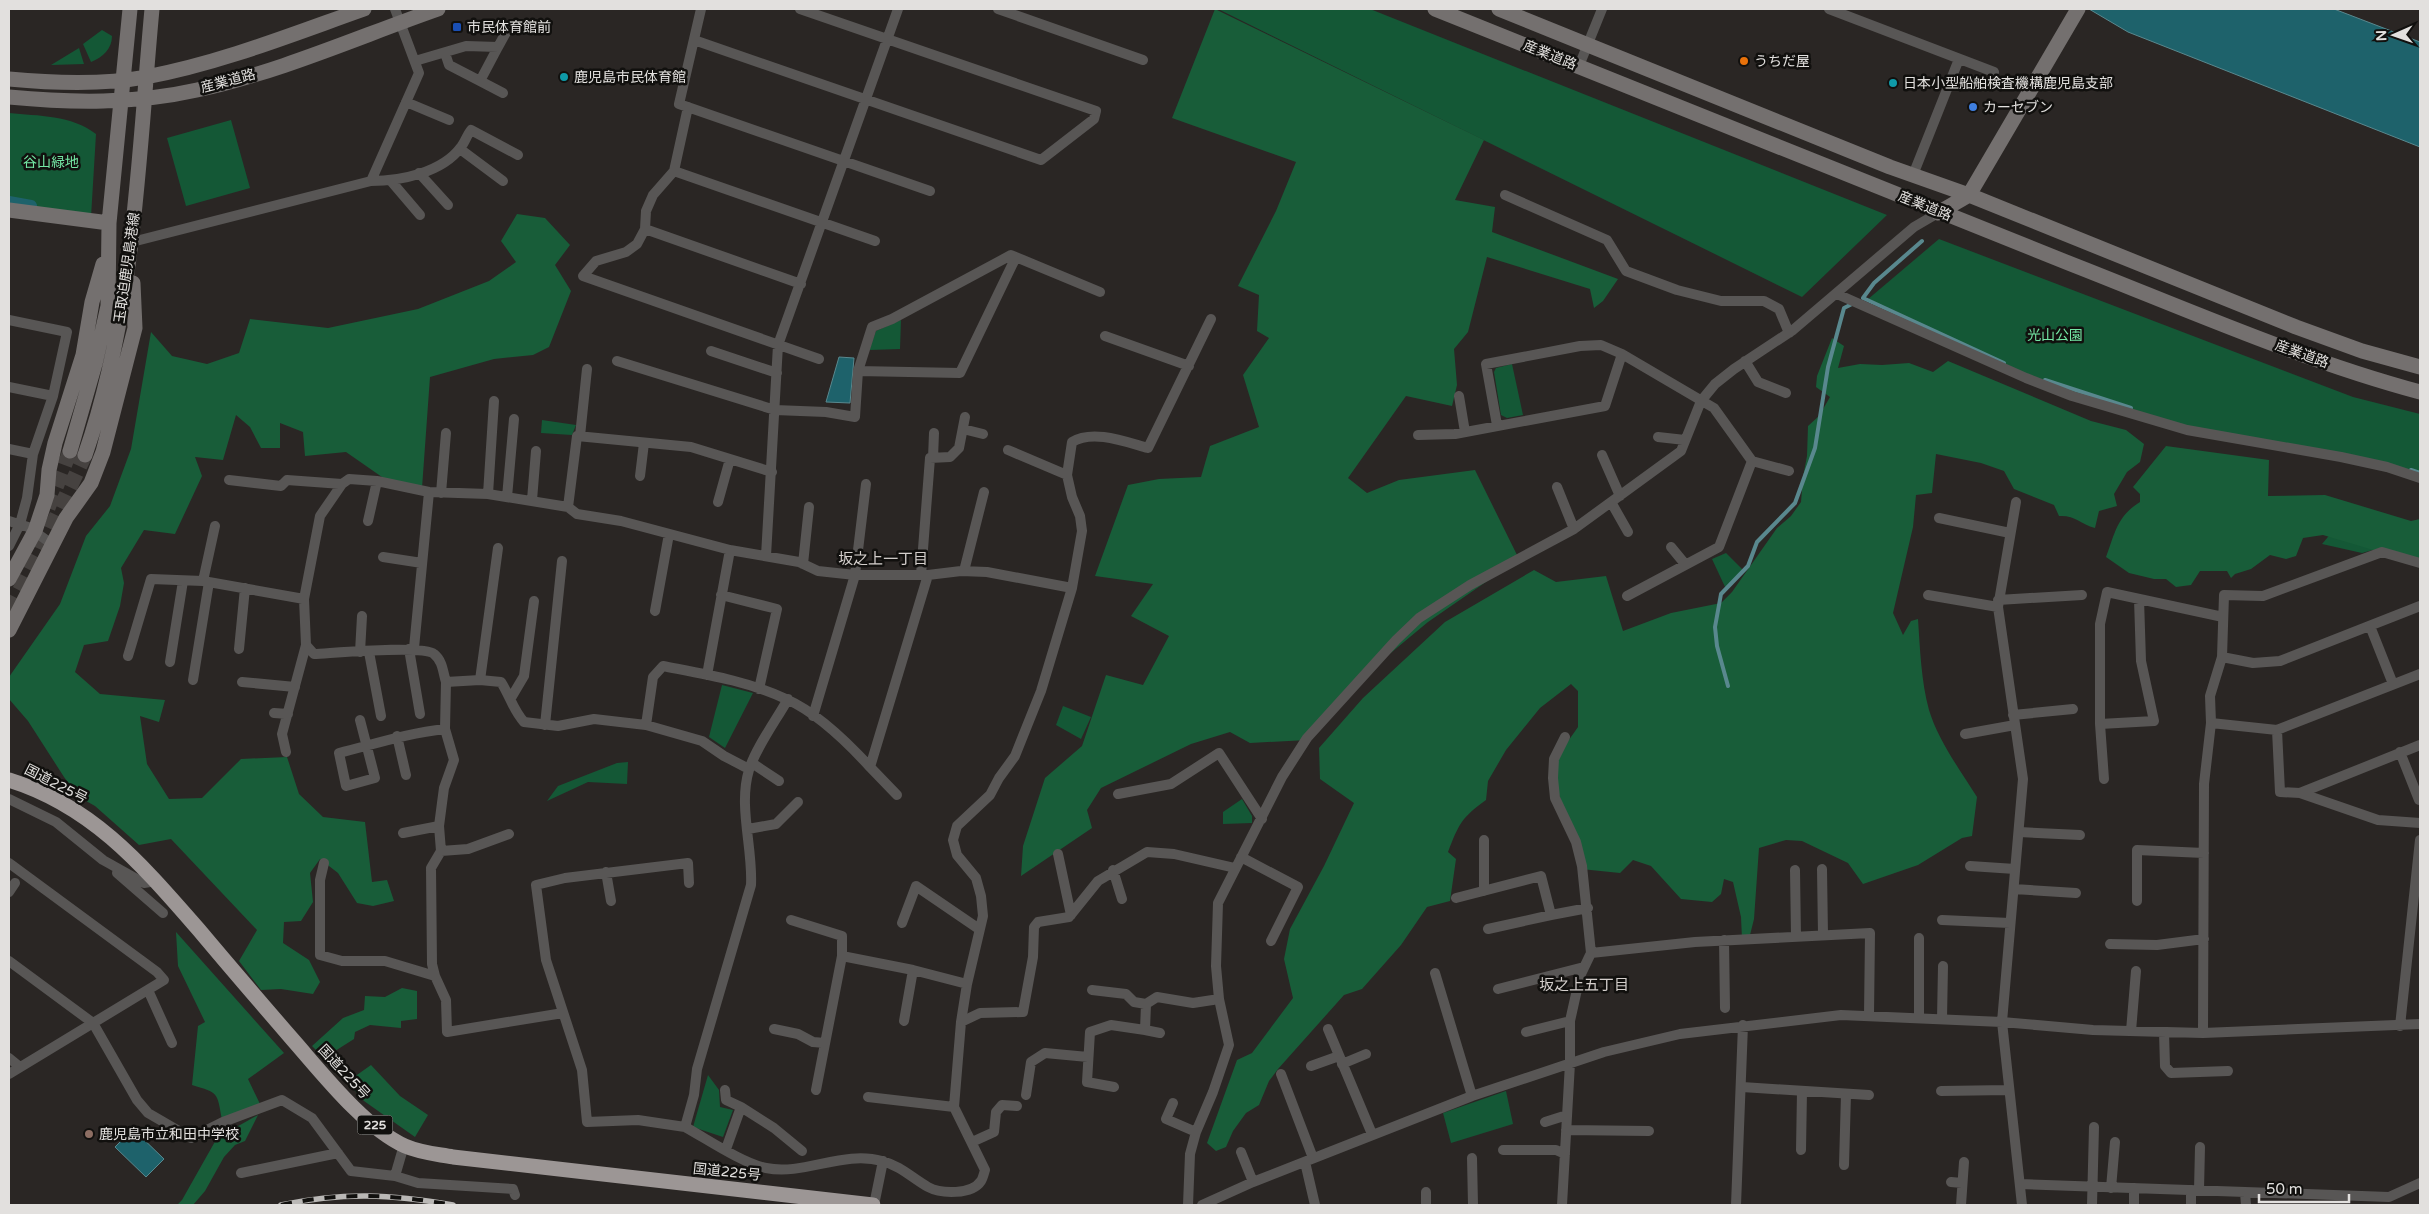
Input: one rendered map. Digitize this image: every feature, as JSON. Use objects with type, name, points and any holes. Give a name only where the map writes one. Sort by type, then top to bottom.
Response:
[{"type":"highway","name":"国道225号","points":[[9,780],[54,798],[105,831],[156,881],[312,1062],[351,1104],[378,1127],[404,1145],[423,1152],[453,1157],[874,1205]]},
{"type":"main road","name":"玉取迫鹿児島港線","points":[[70,451],[96,364],[108,306],[109,223],[130,9]]},
{"type":"main road","name":"玉取迫鹿児島港線","points":[[85,455],[108,379],[121,318],[132,242],[152,9]]},
{"type":"main road","name":"産業道路","points":[[9,79],[56,82],[123,80],[146,77],[219,59],[364,9]]},
{"type":"main road","name":"産業道路","points":[[9,97],[59,102],[121,100],[197,90],[274,69],[398,16],[438,9]]},
{"type":"main road","name":"産業道路","points":[[1435,9],[1938,213],[2298,353],[2375,380],[2420,392]]},
{"type":"main road","name":"産業道路","points":[[1499,9],[1913,175],[1969,194],[2296,326],[2362,351],[2420,367]]},
{"type":"main road","points":[[1938,213],[1969,194],[2077,12]]},
{"type":"main road","points":[[9,210],[109,223]]},
{"type":"main road","points":[[9,630],[66,518],[91,483],[103,452],[119,397],[135,328],[132,242]]},
{"type":"main road","points":[[9,579],[35,531],[47,495],[49,470],[55,443],[83,355],[92,302],[108,251]]},
{"type":"street","points":[[702,9],[679,104],[930,191]]},
{"type":"street","points":[[694,40],[1041,160],[1094,119],[1096,111],[800,9]]},
{"type":"street","points":[[766,556],[778,345],[898,9]]},
{"type":"street","points":[[998,9],[1143,60]]},
{"type":"street","points":[[1579,66],[1602,9]]},
{"type":"street","points":[[1829,9],[1994,72]]},
{"type":"street","points":[[371,181],[419,73],[398,16]]},
{"type":"street","points":[[480,81],[509,27]]},
{"type":"street","points":[[415,61],[466,46],[498,46]]},
{"type":"street","points":[[445,52],[449,65],[503,93]]},
{"type":"street","points":[[1913,175],[1960,59]]},
{"type":"street","points":[[406,102],[449,120]]},
{"type":"street","points":[[688,107],[674,171],[653,195],[646,210],[645,229],[637,244],[626,252],[596,261],[583,276],[819,359]]},
{"type":"street","points":[[132,242],[371,181],[391,181],[419,173],[441,164],[460,148],[471,130],[518,155]]},
{"type":"street","points":[[460,148],[503,181]]},
{"type":"street","points":[[674,171],[875,241]]},
{"type":"street","points":[[419,173],[448,205]]},
{"type":"street","points":[[391,181],[420,215]]},
{"type":"street","points":[[1505,195],[1607,240],[1626,272],[1677,290],[1721,301],[1764,301],[1779,309],[1789,333]]},
{"type":"street","points":[[1188,1205],[1190,1154],[1196,1132],[1214,1092],[1228,1045],[1219,1000],[1216,966],[1218,903],[1282,777],[1307,738],[1396,640],[1419,618],[1470,584],[1574,529],[1681,451],[1701,401],[1715,384],[1745,361],[1789,333],[1914,227],[1938,213]]},
{"type":"street","points":[[645,229],[800,284]]},
{"type":"street","points":[[617,361],[775,410],[826,412],[855,417],[858,371],[872,327],[892,319],[1011,255],[1100,292]]},
{"type":"street","points":[[858,371],[960,373],[1016,257]]},
{"type":"street","points":[[1837,294],[2026,378],[2072,396],[2187,430],[2341,457],[2387,467],[2420,478]]},
{"type":"street","points":[[689,883],[688,863],[606,872],[565,878],[536,885],[546,960],[582,1070],[587,1122],[638,1120],[684,1127],[749,1162],[776,1169],[850,1158],[864,1158],[883,1161],[906,1170],[929,1187],[956,1192],[974,1187],[981,1182],[985,1170],[954,1107],[961,1022],[967,984],[983,916],[981,896],[976,878],[957,855],[954,832],[957,826],[990,795],[999,778],[1015,756],[1041,691],[1072,588],[1082,531],[1080,516],[1072,497],[1067,475],[1072,442],[1080,437],[1118,440],[1148,448],[1210,319]]},
{"type":"street","points":[[9,320],[67,332],[53,396],[32,454],[27,498],[20,524],[9,546]]},
{"type":"street","points":[[1106,336],[1188,366]]},
{"type":"street","points":[[1498,425],[1486,364],[1580,346],[1601,345],[1622,354],[1714,408],[1752,461],[1789,471]]},
{"type":"street","points":[[711,351],[777,373]]},
{"type":"street","points":[[1418,435],[1465,432],[1605,406],[1622,354]]},
{"type":"street","points":[[1745,361],[1758,382],[1786,393]]},
{"type":"street","points":[[568,507],[577,436],[580,436],[587,369]]},
{"type":"street","points":[[9,386],[53,396]]},
{"type":"street","points":[[1459,396],[1465,432]]},
{"type":"street","points":[[488,494],[494,401]]},
{"type":"street","points":[[870,767],[925,575],[930,458],[950,457],[959,448],[965,417]]},
{"type":"street","points":[[508,497],[514,419]]},
{"type":"street","points":[[963,429],[983,434]]},
{"type":"street","points":[[441,493],[446,433]]},
{"type":"street","points":[[933,458],[934,433]]},
{"type":"street","points":[[580,436],[691,447],[772,472]]},
{"type":"street","points":[[1658,438],[1686,440]]},
{"type":"street","points":[[640,476],[644,443]]},
{"type":"street","points":[[9,449],[32,454]]},
{"type":"street","points":[[1008,450],[1067,475]]},
{"type":"street","points":[[532,500],[536,451]]},
{"type":"street","points":[[1602,455],[1615,499],[1628,532]]},
{"type":"street","points":[[718,502],[730,459]]},
{"type":"street","points":[[1627,596],[1719,547],[1752,461]]},
{"type":"street","points":[[286,752],[282,734],[306,645],[304,599],[320,516],[342,484],[349,479],[377,481],[429,492],[488,494],[568,507],[577,514],[621,521],[730,550],[803,564],[818,571],[855,575],[925,575],[964,571],[987,572],[1072,588]]},
{"type":"street","points":[[229,480],[281,486],[287,480],[342,484]]},
{"type":"street","points":[[368,521],[377,481]]},
{"type":"street","points":[[813,716],[855,575],[866,484]]},
{"type":"street","points":[[1556,487],[1574,529]]},
{"type":"street","points":[[420,714],[412,649],[429,492]]},
{"type":"street","points":[[964,571],[984,492]]},
{"type":"street","points":[[2016,502],[1998,603],[2024,779],[2002,1022],[2022,1205]]},
{"type":"street","points":[[803,564],[808,507]]},
{"type":"street","points":[[1939,518],[2010,533]]},
{"type":"street","points":[[9,521],[35,531],[52,544]]},
{"type":"street","points":[[193,680],[214,526]]},
{"type":"street","points":[[655,611],[669,534]]},
{"type":"street","points":[[1671,547],[1685,564]]},
{"type":"street","points":[[480,680],[498,548]]},
{"type":"street","points":[[706,675],[730,550]]},
{"type":"street","points":[[2203,1033],[2204,784],[2211,723],[2210,696],[2222,658],[2224,595],[2263,596],[2382,552],[2420,563]]},
{"type":"street","points":[[383,557],[422,564]]},
{"type":"street","points":[[544,725],[562,561]]},
{"type":"street","points":[[128,656],[151,579],[206,581],[304,599]]},
{"type":"street","points":[[170,662],[184,581]]},
{"type":"street","points":[[239,649],[245,588]]},
{"type":"street","points":[[2104,780],[2100,724],[2100,624],[2108,592],[2223,617]]},
{"type":"street","points":[[721,595],[777,609],[759,689]]},
{"type":"street","points":[[1928,595],[1998,603],[2082,595]]},
{"type":"street","points":[[2100,724],[2154,722],[2141,661],[2139,599]]},
{"type":"street","points":[[511,698],[524,676],[534,601]]},
{"type":"street","points":[[2222,658],[2253,663],[2280,661],[2420,606]]},
{"type":"street","points":[[362,616],[365,652],[381,716]]},
{"type":"street","points":[[2370,626],[2393,684]]},
{"type":"street","points":[[306,645],[314,654],[412,649],[432,652],[440,659],[446,682],[445,729],[454,760],[444,788],[439,826],[441,851],[431,868],[432,964],[435,976],[446,1000],[447,1032],[563,1013]]},
{"type":"street","points":[[646,725],[653,677],[663,666],[759,689],[788,699],[813,716],[847,743],[897,795]]},
{"type":"street","points":[[2211,723],[2277,730],[2420,674]]},
{"type":"street","points":[[446,682],[480,680],[501,682],[511,698],[514,711],[524,722],[558,726],[594,720],[646,725],[702,741],[724,756],[751,766],[779,781]]},
{"type":"street","points":[[242,682],[295,687]]},
{"type":"street","points":[[684,1127],[694,1095],[697,1069],[751,885],[745,796],[751,766],[788,699]]},
{"type":"street","points":[[1965,734],[2014,720],[2073,709]]},
{"type":"street","points":[[274,713],[288,714]]},
{"type":"street","points":[[360,720],[366,746],[375,778],[346,786],[339,753],[366,746],[397,736],[445,729]]},
{"type":"street","points":[[2277,730],[2280,792],[2300,793],[2378,820],[2420,823]]},
{"type":"street","points":[[397,736],[406,775]]},
{"type":"street","points":[[1562,1205],[1570,1063],[1570,1021],[1584,967],[1591,953],[1588,908],[1582,866],[1576,842],[1556,798],[1552,778],[1554,759],[1565,737]]},
{"type":"street","points":[[2300,793],[2420,745]]},
{"type":"street","points":[[2400,752],[2419,800]]},
{"type":"street","points":[[1118,794],[1171,784],[1219,753],[1262,819]]},
{"type":"street","points":[[9,799],[56,822],[103,860],[163,913]]},
{"type":"street","points":[[748,829],[776,824],[798,802]]},
{"type":"street","points":[[403,833],[439,826]]},
{"type":"street","points":[[2019,832],[2080,834]]},
{"type":"street","points":[[441,851],[468,849],[509,834]]},
{"type":"street","points":[[1484,840],[1484,891]]},
{"type":"street","points":[[2400,1026],[2418,874],[2420,840]]},
{"type":"street","points":[[2137,901],[2137,850],[2204,853]]},
{"type":"street","points":[[961,1022],[980,1013],[1023,1012],[1033,957],[1034,928],[1038,922],[1069,917],[1098,881],[1113,870],[1147,852],[1174,854],[1235,868]]},
{"type":"street","points":[[1058,854],[1071,915]]},
{"type":"street","points":[[1241,857],[1298,887],[1271,941]]},
{"type":"street","points":[[103,860],[144,883],[156,881]]},
{"type":"street","points":[[324,863],[320,880],[320,955],[342,961],[385,961],[435,976]]},
{"type":"street","points":[[9,864],[157,972],[164,980],[9,1074]]},
{"type":"street","points":[[1970,866],[2016,869]]},
{"type":"street","points":[[1822,869],[1823,935]]},
{"type":"street","points":[[1113,870],[1122,899]]},
{"type":"street","points":[[1795,870],[1796,937]]},
{"type":"street","points":[[606,872],[611,901]]},
{"type":"street","points":[[1456,898],[1541,876],[1551,915]]},
{"type":"street","points":[[9,892],[15,883]]},
{"type":"street","points":[[902,923],[916,886],[979,929]]},
{"type":"street","points":[[2014,889],[2076,893]]},
{"type":"street","points":[[1488,929],[1588,908]]},
{"type":"street","points":[[791,920],[842,936],[842,956],[816,1090]]},
{"type":"street","points":[[1942,920],[2010,922]]},
{"type":"street","points":[[1591,953],[1724,940],[1870,933],[1870,1015]]},
{"type":"street","points":[[1919,938],[1919,1018]]},
{"type":"street","points":[[2110,944],[2157,945],[2204,939]]},
{"type":"street","points":[[1724,940],[1725,1008]]},
{"type":"street","points":[[842,956],[913,970],[967,984]]},
{"type":"street","points":[[9,961],[93,1023],[137,1100],[148,1113],[191,1138],[223,1122],[282,1100],[312,1118],[351,1171],[395,1176],[418,1183],[513,1189],[515,1195]]},
{"type":"street","points":[[1942,1019],[1943,966]]},
{"type":"street","points":[[1498,989],[1584,967]]},
{"type":"street","points":[[904,1021],[913,970]]},
{"type":"street","points":[[2131,1031],[2136,971]]},
{"type":"street","points":[[1435,973],[1472,1096]]},
{"type":"street","points":[[148,990],[172,1043]]},
{"type":"street","points":[[1092,990],[1126,994],[1134,1002],[1146,1004],[1157,997],[1193,1003],[1219,1000]]},
{"type":"street","points":[[1145,1030],[1146,1004]]},
{"type":"street","points":[[1202,1205],[1253,1182],[1472,1096],[1570,1063],[1635,1044],[1680,1034],[1817,1016],[1870,1015],[2131,1031],[2203,1033],[2420,1024]]},
{"type":"street","points":[[1526,1032],[1570,1021]]},
{"type":"street","points":[[1114,1087],[1086,1082],[1090,1032],[1111,1025],[1160,1032]]},
{"type":"street","points":[[1736,1205],[1743,1025]]},
{"type":"street","points":[[774,1029],[798,1034],[813,1042],[825,1043]]},
{"type":"street","points":[[1328,1029],[1372,1134]]},
{"type":"street","points":[[2164,1032],[2165,1066],[2171,1073],[2228,1072]]},
{"type":"street","points":[[1026,1095],[1030,1062],[1045,1053],[1088,1057]]},
{"type":"street","points":[[1311,1066],[1366,1054]]},
{"type":"street","points":[[9,1058],[20,1067]]},
{"type":"street","points":[[1282,1074],[1309,1160],[1315,1205]]},
{"type":"street","points":[[1742,1087],[1869,1095]]},
{"type":"street","points":[[725,1090],[726,1100],[741,1107],[774,1128],[802,1151]]},
{"type":"street","points":[[1941,1091],[2008,1090]]},
{"type":"street","points":[[1801,1150],[1802,1091]]},
{"type":"street","points":[[1844,1165],[1846,1094]]},
{"type":"street","points":[[868,1097],[954,1107]]},
{"type":"street","points":[[1173,1102],[1166,1119],[1196,1132]]},
{"type":"street","points":[[972,1142],[994,1132],[996,1112],[1002,1105],[1017,1106]]},
{"type":"street","points":[[726,1149],[741,1107]]},
{"type":"street","points":[[1545,1122],[1567,1115]]},
{"type":"street","points":[[2092,1205],[2094,1127]]},
{"type":"street","points":[[1566,1130],[1649,1131]]},
{"type":"street","points":[[2111,1188],[2114,1142]]},
{"type":"street","points":[[395,1176],[404,1145]]},
{"type":"street","points":[[2191,1205],[2195,1190],[2200,1148]]},
{"type":"street","points":[[1503,1150],[1556,1150],[1565,1154]]},
{"type":"street","points":[[1241,1152],[1253,1182]]},
{"type":"street","points":[[241,1173],[338,1153]]},
{"type":"street","points":[[1472,1158],[1473,1205]]},
{"type":"street","points":[[874,1205],[883,1161]]},
{"type":"street","points":[[1961,1205],[1964,1162]]},
{"type":"street","points":[[1951,1182],[1962,1183]]},
{"type":"street","points":[[2020,1184],[2245,1192],[2389,1201],[2420,1184]]},
{"type":"street","points":[[2134,1188],[2134,1205]]},
{"type":"street","points":[[1426,1192],[1426,1205]]},
{"type":"street","points":[[2245,1192],[2246,1205]]},
{"type":"green space","points":[[1215,9],[1484,140],[1455,200],[1495,207],[1492,232],[1618,279],[1603,301],[1594,308],[1590,289],[1487,257],[1468,332],[1454,349],[1457,385],[1452,406],[1406,396],[1348,478],[1367,493],[1399,480],[1475,470],[1519,559],[1428,622],[1369,671],[1307,740],[1250,743],[1230,732],[1191,744],[1101,788],[1087,810],[1092,828],[1021,876],[1023,846],[1045,778],[1082,746],[1106,675],[1143,685],[1169,636],[1131,616],[1153,584],[1095,576],[1128,485],[1159,479],[1201,477],[1210,446],[1259,427],[1243,375],[1269,338],[1257,331],[1259,295],[1238,286],[1276,211],[1296,162],[1172,118]]},
{"type":"green space","points":[[1218,9],[1370,9],[1887,215],[1802,297]]},
{"type":"green space","points":[[102,30],[112,36],[112,41],[109,49],[103,55],[91,62],[83,44]]},
{"type":"green space","points":[[79,48],[84,64],[51,65]]},
{"type":"green space","name":"谷山緑地","points":[[9,113],[66,120],[87,128],[96,134],[91,217],[9,205]]},
{"type":"green space","points":[[231,120],[250,188],[186,206],[167,138]]},
{"type":"green space","points":[[517,214],[545,218],[570,245],[555,265],[571,291],[549,347],[533,355],[494,359],[430,377],[422,488],[392,484],[346,452],[305,456],[303,432],[280,423],[280,448],[261,448],[250,427],[236,415],[223,460],[195,457],[202,476],[175,534],[144,530],[121,568],[124,583],[120,606],[108,641],[84,645],[75,672],[100,694],[165,700],[159,722],[140,716],[147,764],[169,799],[202,798],[241,759],[287,757],[299,794],[323,817],[365,822],[372,882],[387,880],[394,901],[373,906],[357,903],[338,873],[320,859],[310,873],[313,902],[301,921],[284,922],[283,943],[309,960],[320,982],[313,994],[281,989],[261,990],[239,961],[257,930],[171,839],[139,845],[95,806],[79,797],[28,721],[9,699],[9,677],[60,604],[86,536],[110,506],[131,449],[151,332],[172,356],[207,364],[239,353],[250,319],[328,328],[418,309],[489,281],[516,262],[501,241]]},
{"type":"green space","name":"光山公園","points":[[1939,239],[2353,397],[2420,414],[2420,479],[2335,455],[2187,431],[2032,378],[1867,300]]},
{"type":"green space","points":[[901,320],[900,349],[869,350],[876,331]]},
{"type":"green space","points":[[1832,338],[1844,346],[1838,368],[1860,364],[1909,363],[1933,372],[1948,361],[2091,421],[2126,430],[2144,444],[2140,462],[2127,472],[2114,494],[2117,506],[2099,511],[2095,528],[2073,518],[2059,516],[2054,505],[2014,489],[2004,471],[1981,463],[1936,454],[1932,493],[1916,495],[1913,527],[1893,613],[1903,635],[1911,621],[1918,619],[1920,653],[1929,710],[1944,744],[1977,797],[1972,836],[1962,838],[1918,865],[1863,884],[1848,863],[1802,841],[1786,840],[1759,848],[1754,919],[1749,939],[1742,939],[1741,917],[1733,882],[1724,879],[1721,894],[1712,902],[1681,899],[1651,866],[1633,860],[1620,873],[1581,869],[1556,784],[1552,757],[1566,744],[1578,727],[1578,691],[1571,684],[1540,708],[1506,750],[1488,781],[1486,800],[1466,817],[1458,828],[1448,852],[1456,859],[1450,901],[1427,907],[1401,945],[1362,989],[1344,995],[1278,1069],[1269,1081],[1259,1105],[1246,1113],[1233,1131],[1226,1147],[1216,1151],[1207,1143],[1237,1060],[1252,1053],[1293,998],[1284,959],[1290,929],[1324,866],[1354,803],[1320,779],[1319,748],[1363,698],[1445,622],[1534,570],[1556,582],[1606,576],[1623,631],[1671,613],[1721,603],[1732,592],[1777,528],[1791,516],[1801,502],[1807,456],[1808,426],[1819,416],[1830,397],[1816,387],[1817,376]]},
{"type":"green space","points":[[1512,364],[1523,415],[1507,418],[1501,415],[1494,372],[1496,368]]},
{"type":"green space","points":[[542,420],[576,425],[572,435],[541,433]]},
{"type":"green space","points":[[2166,446],[2269,460],[2268,496],[2325,495],[2411,521],[2420,519],[2420,564],[2323,535],[2303,538],[2296,556],[2286,559],[2270,555],[2251,569],[2235,574],[2231,578],[2227,571],[2200,571],[2191,585],[2176,587],[2166,579],[2154,579],[2129,573],[2106,557],[2122,519],[2132,507],[2140,502],[2140,494],[2133,487]]},
{"type":"green space","points":[[2333,531],[2387,546],[2362,553],[2322,544]]},
{"type":"green space","points":[[1726,553],[1743,570],[1726,589],[1712,559]]},
{"type":"green space","points":[[722,685],[753,693],[725,748],[709,737]]},
{"type":"green space","points":[[1063,706],[1091,717],[1081,739],[1056,725]]},
{"type":"green space","points":[[628,762],[627,784],[588,782],[547,801],[558,786],[617,763]]},
{"type":"green space","points":[[1242,799],[1252,816],[1252,823],[1223,824],[1223,812]]},
{"type":"green space","points":[[176,932],[284,1053],[248,1079],[260,1104],[222,1120],[215,1095],[212,1092],[192,1085],[198,1026],[205,1022],[178,966]]},
{"type":"green space","points":[[402,988],[417,991],[417,1019],[401,1021],[401,1028],[370,1025],[355,1032],[354,1039],[324,1058],[312,1046],[343,1018],[364,1010],[365,996],[385,997]]},
{"type":"green space","points":[[371,1065],[400,1096],[428,1115],[415,1137],[364,1101],[347,1082]]},
{"type":"green space","points":[[708,1075],[719,1090],[720,1107],[733,1110],[723,1137],[693,1127]]},
{"type":"green space","points":[[1506,1091],[1513,1124],[1451,1143],[1443,1113]]},
{"type":"green space","points":[[258,1115],[245,1141],[235,1145],[224,1157],[205,1191],[193,1205],[177,1205],[182,1200],[217,1138]]},
{"type":"water","points":[[2089,9],[2334,9],[2420,42],[2420,147],[2128,32]]},
{"type":"water","points":[[839,357],[854,358],[850,403],[826,402]]},
{"type":"water","points":[[133,1129],[164,1159],[146,1177],[115,1147]]},
{"type":"waterway","points":[[9,202],[31,206]]},
{"type":"waterway","points":[[1863,298],[1874,283],[1922,241]]},
{"type":"waterway","points":[[1863,298],[2004,363]]},
{"type":"waterway","points":[[1728,686],[1717,646],[1715,627],[1721,594],[1748,566],[1757,542],[1795,503],[1815,448],[1828,367],[1844,308],[1854,303]]},
{"type":"waterway","points":[[2045,380],[2131,408]]},
{"type":"waterway","points":[[2411,470],[2420,473]]},
{"type":"tunnel","points":[[48,508],[70,451]]},
{"type":"tunnel","points":[[9,611],[40,551],[85,455]]},
{"type":"railway","points":[[281,1205],[346,1196],[388,1197],[453,1205]]},
{"type":"place","name":"市民体育館前","points":[[457,27]]},
{"type":"place","name":"うちだ屋","points":[[1744,61]]},
{"type":"place","name":"鹿児島市民体育館","points":[[564,77]]},
{"type":"place","name":"日本小型船舶検査機構鹿児島支部","points":[[1893,83]]},
{"type":"place","name":"カーセブン","points":[[1973,107]]},
{"type":"place","name":"鹿児島市立和田中学校","points":[[89,1134]]},
{"type":"district","name":"坂之上一丁目","points":[[883,559]]},
{"type":"district","name":"坂之上五丁目","points":[[1584,985]]}]
